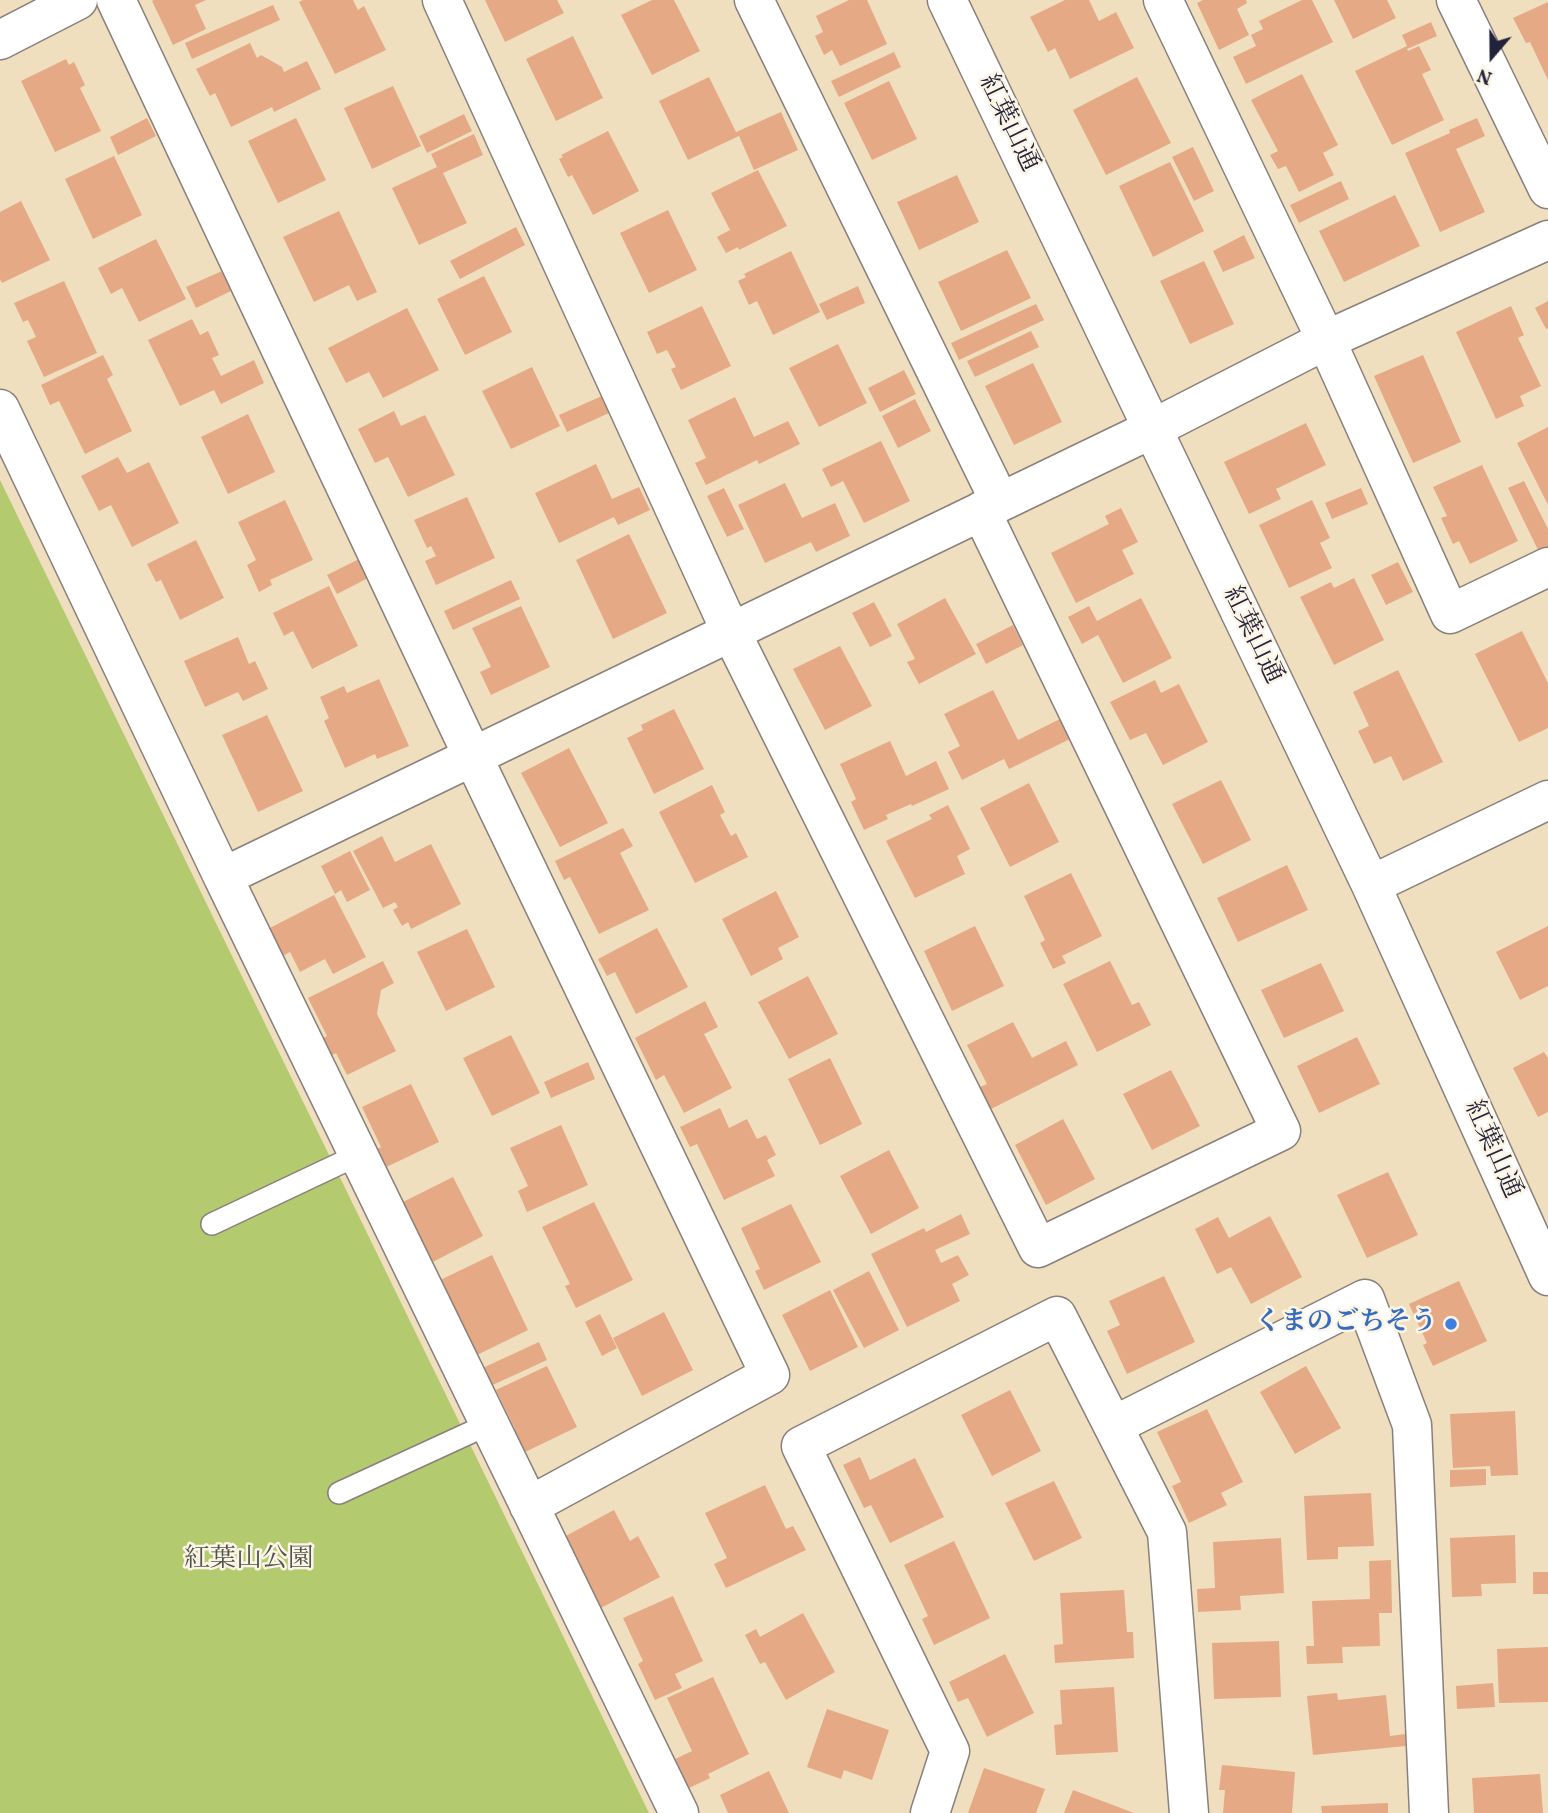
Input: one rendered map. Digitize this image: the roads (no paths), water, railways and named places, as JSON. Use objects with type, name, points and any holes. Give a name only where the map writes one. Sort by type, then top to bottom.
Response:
[{"type":"street","points":[[0,40],[78,0]]},
{"type":"street","points":[[116,0],[473,757],[770,1375],[529,1506]]},
{"type":"street","points":[[442,0],[731,632],[1038,1248],[1281,1131],[754,0]]},
{"type":"street","name":"紅葉山通","points":[[947,0],[1371,885],[1548,1276]]},
{"type":"street","points":[[1163,0],[1326,340],[1450,614],[1548,567]]},
{"type":"street","points":[[1456,0],[1548,189]]},
{"type":"street","points":[[223,877],[1152,429],[1326,340],[1548,240]]},
{"type":"street","points":[[0,409],[223,877],[678,1813]]},
{"type":"street","points":[[1371,885],[1548,800]]},
{"type":"street","points":[[1113,1426],[1365,1298],[1412,1425],[1429,1813]]},
{"type":"street","points":[[930,1813],[950,1751],[801,1446],[1057,1316],[1167,1532],[1189,1813]]},
{"type":"lane","points":[[212,1224],[358,1155]]},
{"type":"lane","points":[[339,1493],[489,1424]]},
{"type":"place","name":"くまのごちそう","points":[[1451,1324]]},
{"type":"park label","name":"紅葉山公園","points":[[249,1561]]}]
